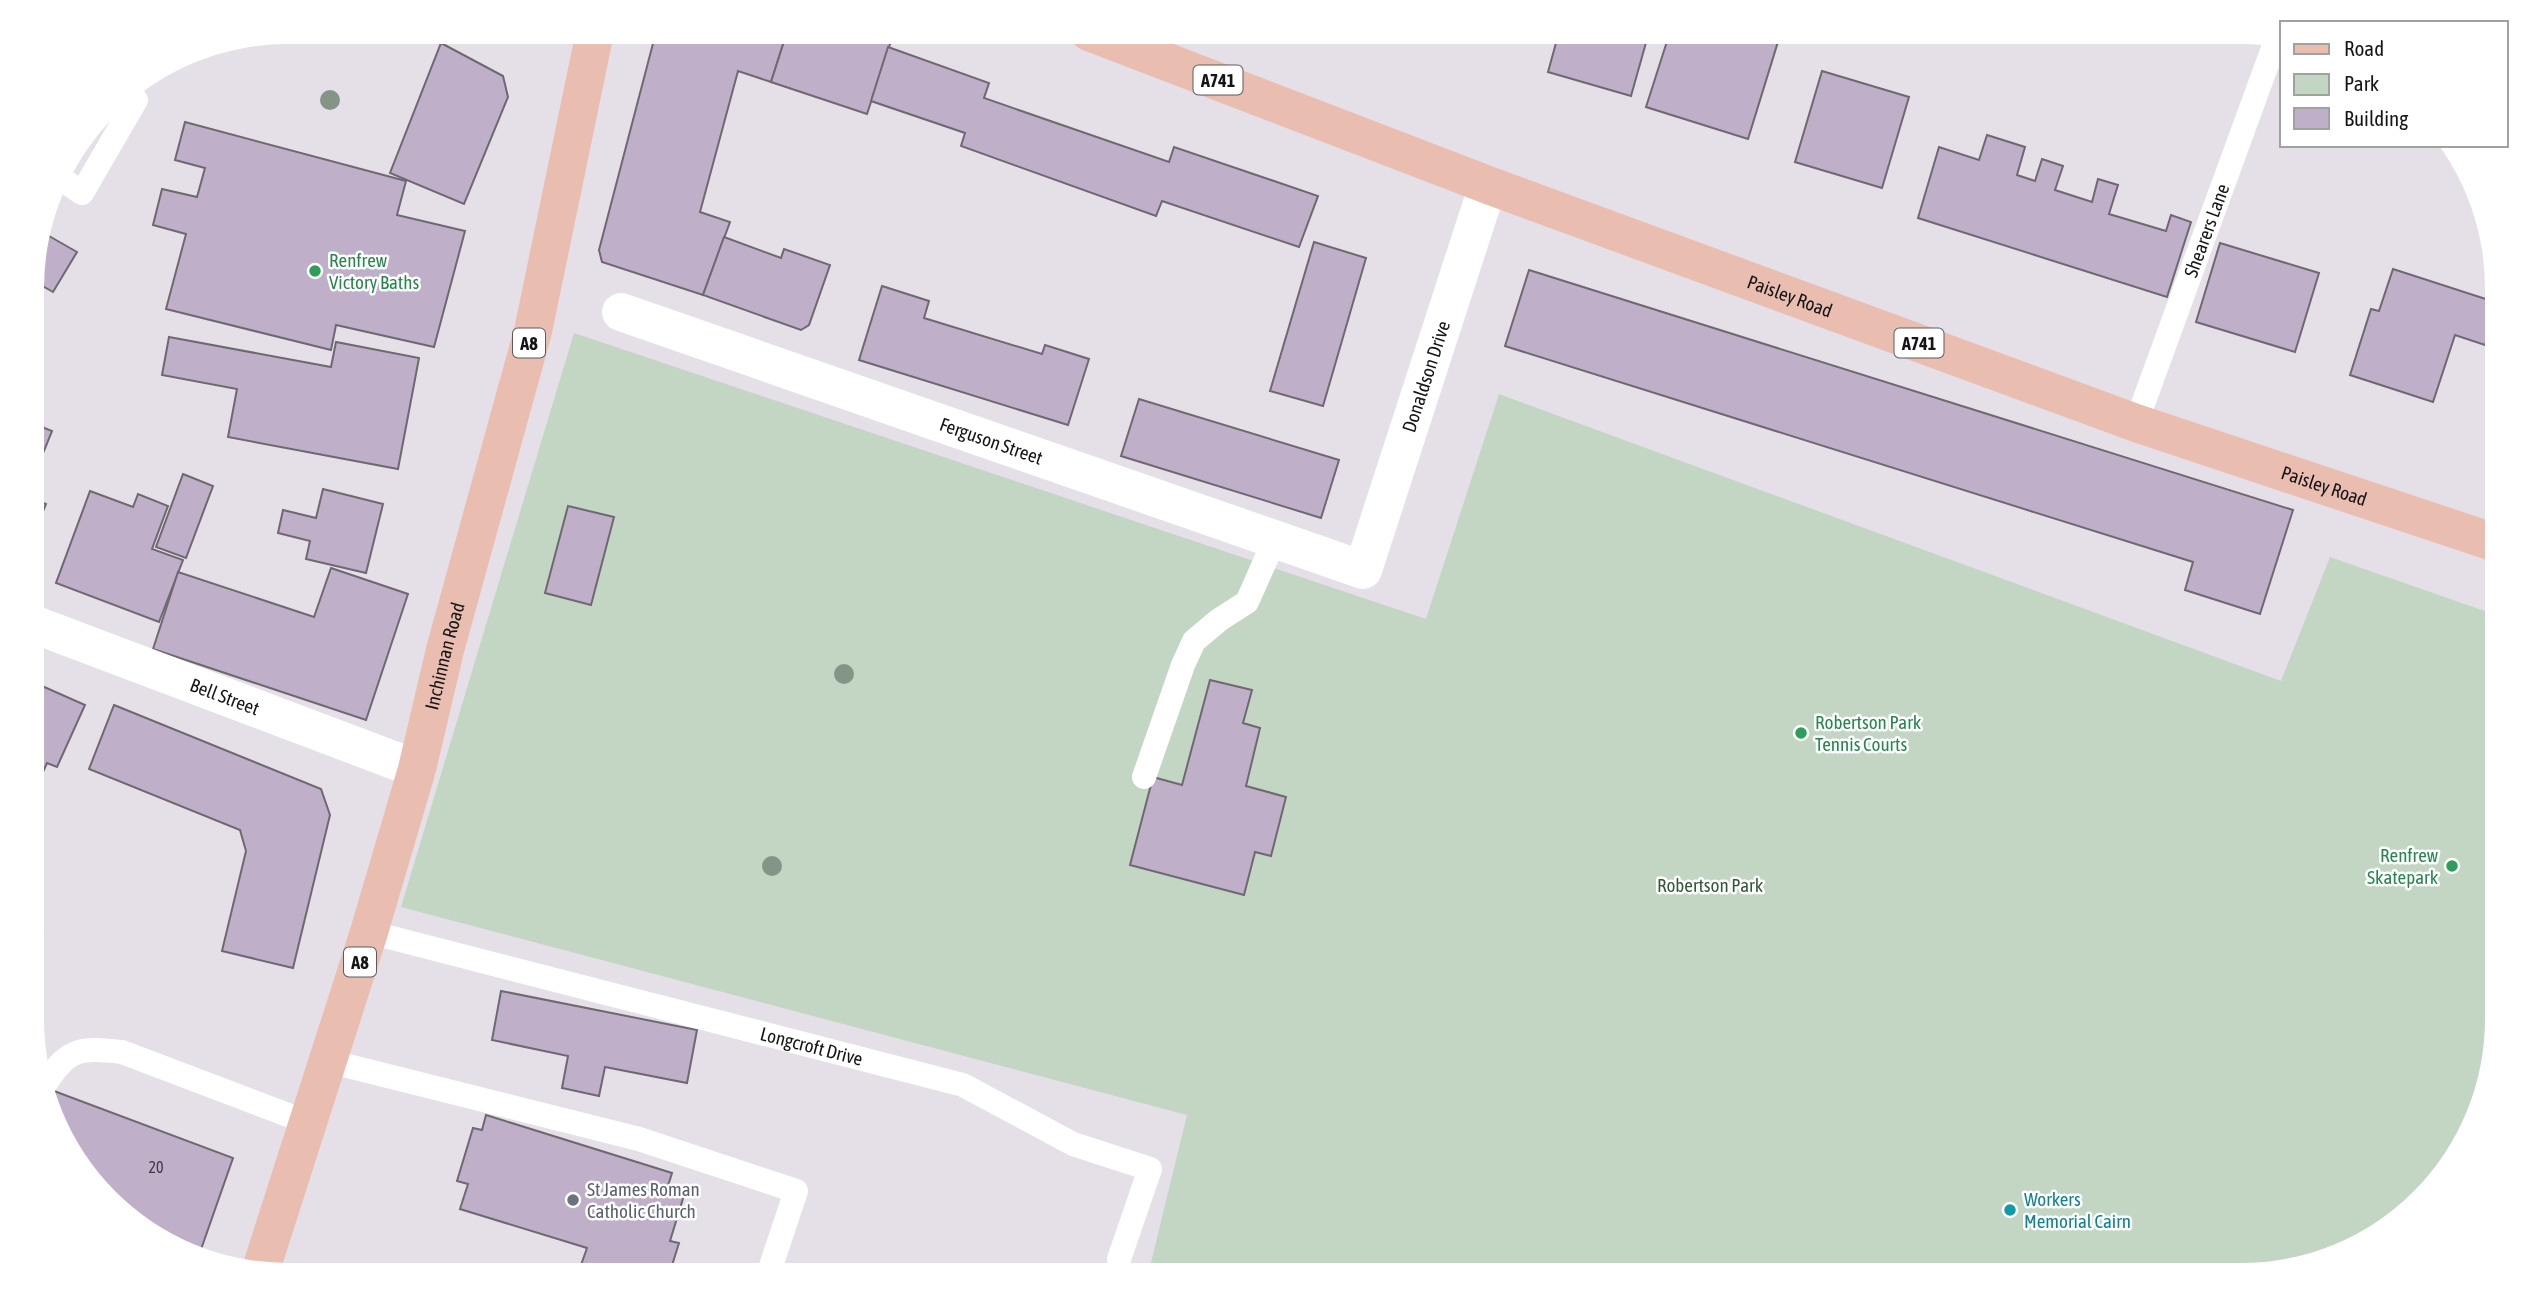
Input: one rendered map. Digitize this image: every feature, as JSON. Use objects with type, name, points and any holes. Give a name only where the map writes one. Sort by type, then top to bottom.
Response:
[{"type":"main road","name":"Inchinnan Road","points":[[263,1261],[369,932],[417,769],[445,650],[533,331],[593,44]]},
{"type":"main road","name":"Paisley Road","points":[[1120,44],[1489,185],[2136,423],[2485,539]]},
{"type":"street","name":"Donaldson Drive","points":[[1363,570],[1489,185]]},
{"type":"street","name":"Ferguson Street","points":[[621,312],[1363,570]]},
{"type":"street","name":"Bell Street","points":[[44,628],[417,769]]},
{"type":"lane","name":"Shearers Lane","points":[[2136,423],[2274,46]]},
{"type":"lane","points":[[67,183],[82,193],[136,100],[134,99]]},
{"type":"lane","points":[[1144,777],[1194,641],[1247,602],[1253,594],[1275,539]]},
{"type":"lane","name":"Longcroft Drive","points":[[369,932],[963,1085],[1073,1144],[1150,1169],[1119,1259]]},
{"type":"lane","points":[[51,1076],[61,1061],[74,1052],[95,1049],[122,1052],[309,1123]]},
{"type":"lane","points":[[328,1061],[639,1139],[796,1191],[772,1263]]},
{"type":"green space","name":"Robertson Park","points":[[574,333],[1426,619],[1499,394],[2281,681],[2330,557],[2485,611],[2485,1035],[2481,1067],[2472,1098],[2444,1155],[2425,1180],[2402,1203],[2349,1238],[2289,1259],[2257,1263],[1151,1263],[1187,1115],[401,907]]},
{"type":"building","points":[[441,44],[503,76],[508,97],[464,204],[390,173]]},
{"type":"building","points":[[653,44],[783,44],[771,82],[738,71],[700,212],[730,222],[703,295],[602,262],[599,250]]},
{"type":"building","points":[[783,44],[890,44],[867,114],[771,82]]},
{"type":"building","points":[[1556,44],[1646,44],[1631,96],[1548,72]]},
{"type":"building","points":[[1666,44],[1777,44],[1748,139],[1646,107]]},
{"type":"building","points":[[888,47],[989,83],[984,98],[1169,162],[1174,147],[1318,196],[1299,247],[1162,201],[1156,216],[961,146],[965,133],[871,101]]},
{"type":"building","points":[[1822,71],[1909,97],[1882,188],[1795,162]]},
{"type":"building","name":"Renfrew Victory Baths","points":[[185,122],[406,181],[397,215],[465,231],[434,347],[336,325],[331,350],[166,309],[186,234],[153,225],[162,189],[197,197],[205,168],[175,160]]},
{"type":"building","points":[[1987,135],[2025,147],[2017,175],[2035,181],[2042,159],[2063,166],[2055,190],[2092,202],[2098,179],[2118,185],[2109,214],[2166,231],[2171,215],[2191,222],[2167,297],[1918,218],[1939,147],[1979,160]]},
{"type":"building","points":[[50,236],[77,252],[53,292],[44,287]]},
{"type":"building","points":[[724,237],[781,258],[784,249],[830,265],[809,325],[801,330],[703,295]]},
{"type":"building","points":[[1314,242],[1366,258],[1323,406],[1270,391]]},
{"type":"building","points":[[2220,243],[2319,273],[2295,352],[2196,322]]},
{"type":"building","points":[[2393,269],[2485,299],[2485,345],[2455,335],[2433,402],[2350,375],[2371,309],[2379,311]]},
{"type":"building","points":[[1529,270],[2293,510],[2260,614],[2185,590],[2193,562],[1505,346]]},
{"type":"building","points":[[882,286],[929,301],[924,318],[1042,354],[1045,345],[1089,359],[1068,425],[859,360]]},
{"type":"building","points":[[169,337],[331,367],[336,342],[419,358],[398,469],[228,437],[237,389],[162,375]]},
{"type":"building","points":[[1139,399],[1339,460],[1321,518],[1121,456]]},
{"type":"building","points":[[44,428],[52,431],[44,451]]},
{"type":"building","points":[[183,474],[213,486],[186,558],[156,547]]},
{"type":"building","points":[[323,489],[383,504],[366,573],[306,559],[310,541],[278,533],[283,510],[316,518]]},
{"type":"building","points":[[90,491],[133,507],[138,494],[168,506],[152,549],[183,560],[159,622],[56,583]]},
{"type":"building","points":[[568,506],[614,517],[591,605],[545,593]]},
{"type":"building","points":[[331,568],[408,594],[366,720],[153,649],[178,572],[314,617]]},
{"type":"building","points":[[1210,680],[1252,690],[1243,723],[1260,728],[1246,786],[1286,797],[1271,856],[1255,852],[1244,895],[1130,865],[1153,777],[1182,785]]},
{"type":"building","points":[[44,687],[85,705],[57,767],[47,763],[44,770]]},
{"type":"building","points":[[114,705],[321,789],[330,815],[293,968],[222,951],[246,851],[240,830],[89,769]]},
{"type":"building","points":[[501,991],[697,1030],[687,1083],[605,1067],[599,1096],[562,1088],[568,1056],[492,1040]]},
{"type":"building","points":[[55,1091],[233,1158],[202,1247],[152,1222],[115,1192],[94,1168],[76,1141]]},
{"type":"building","name":"St James Roman Catholic Church","points":[[486,1115],[672,1173],[668,1186],[685,1192],[670,1241],[679,1243],[673,1263],[582,1263],[587,1248],[460,1209],[468,1184],[457,1181],[473,1128],[482,1130]]},
{"type":"place","name":"Renfrew Victory Baths","points":[[315,271]]},
{"type":"place","name":"Robertson Park Tennis Courts","points":[[1801,733]]},
{"type":"place","name":"Renfrew Skatepark","points":[[2452,866]]},
{"type":"place","name":"St James Roman Catholic Church","points":[[573,1200]]},
{"type":"place","name":"Workers Memorial Cairn","points":[[2010,1210]]}]
